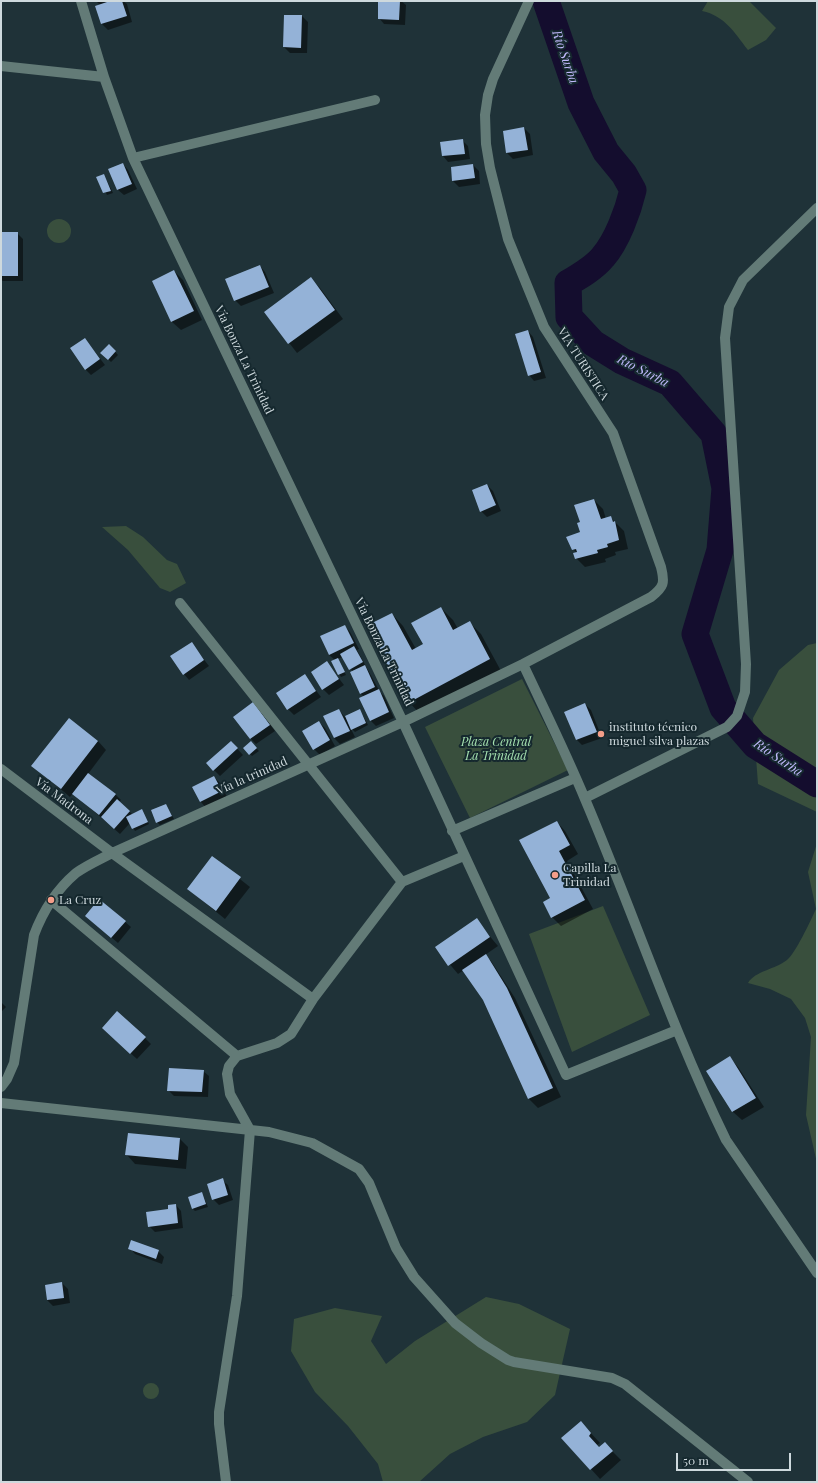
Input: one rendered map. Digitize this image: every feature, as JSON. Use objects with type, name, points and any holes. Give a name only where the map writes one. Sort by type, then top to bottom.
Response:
[{"type":"street","name":"Vía Bonza La Trinidad","points":[[81,1],[104,77],[134,158],[403,722],[452,831],[566,1075],[677,1030]]},
{"type":"street","name":"VIA TURISTICA","points":[[403,722],[523,664],[651,597],[662,588],[664,578],[613,433],[544,327],[508,238],[490,168],[486,144],[484,115],[488,95],[492,79],[529,1]]},
{"type":"street","points":[[1,66],[104,77]]},
{"type":"street","points":[[134,158],[375,100]]},
{"type":"street","points":[[584,798],[727,727],[738,716],[745,692],[746,664],[725,338],[729,307],[743,280],[817,208]]},
{"type":"street","points":[[180,603],[402,882]]},
{"type":"street","points":[[523,664],[584,798],[677,1030],[726,1140],[817,1273]]},
{"type":"street","name":"Vía la trinidad","points":[[1,1087],[7,1079],[14,1063],[34,935],[40,917],[51,900],[77,873],[112,853],[403,722]]},
{"type":"street","name":"Vía Madrona","points":[[1,769],[112,853],[313,998]]},
{"type":"street","points":[[452,831],[575,778]]},
{"type":"street","points":[[226,1482],[219,1424],[237,1296],[250,1130],[230,1094],[227,1083],[229,1066],[237,1056],[284,1040],[290,1034],[313,998],[402,882],[464,856]]},
{"type":"street","points":[[51,900],[237,1056]]},
{"type":"street","points":[[1,1103],[250,1130],[292,1137],[312,1144],[360,1169],[369,1183],[396,1248],[406,1265],[455,1323],[481,1343],[508,1360],[612,1378],[625,1384],[748,1482]]},
{"type":"green space","points":[[708,1],[749,1],[776,28],[766,40],[748,50],[723,21],[710,13],[702,11]]},
{"type":"green space","points":[[59,219],[68,222],[71,231],[68,240],[59,243],[50,240],[47,231],[50,222]]},
{"type":"green space","points":[[126,526],[143,537],[167,560],[177,564],[186,583],[170,592],[160,588],[128,550],[102,527]]},
{"type":"green space","points":[[817,643],[817,812],[758,784],[753,718],[779,670],[808,645]]},
{"type":"green space","name":"Plaza Central La Trinidad","points":[[522,679],[568,770],[470,818],[425,727]]},
{"type":"green space","points":[[817,843],[817,1163],[806,1115],[811,1037],[805,1018],[791,999],[770,989],[748,983],[751,979],[761,973],[787,960],[807,928],[816,909],[808,872]]},
{"type":"green space","points":[[603,906],[650,1015],[572,1052],[529,934]]},
{"type":"green space","points":[[486,1297],[519,1304],[570,1329],[555,1395],[527,1422],[483,1437],[450,1454],[419,1482],[383,1482],[378,1464],[348,1426],[315,1392],[291,1351],[294,1319],[335,1308],[382,1316],[371,1341],[386,1364],[415,1341]]},
{"type":"green space","points":[[151,1383],[157,1385],[159,1391],[157,1397],[151,1399],[145,1397],[143,1391],[145,1385]]},
{"type":"building","points":[[110,1],[122,1],[127,16],[101,24],[95,6]]},
{"type":"building","points":[[378,1],[400,1],[399,20],[378,19]]},
{"type":"building","points":[[284,15],[302,15],[301,48],[283,47]]},
{"type":"building","points":[[524,127],[528,150],[506,153],[503,131]]},
{"type":"building","points":[[463,139],[465,154],[442,156],[440,142]]},
{"type":"building","points":[[123,163],[132,184],[117,190],[108,169]]},
{"type":"building","points":[[473,164],[475,178],[452,181],[451,167]]},
{"type":"building","points":[[104,174],[111,191],[103,193],[96,177]]},
{"type":"building","points":[[1,232],[18,232],[18,276],[1,276]]},
{"type":"building","points":[[260,265],[269,287],[234,301],[225,279]]},
{"type":"building","points":[[174,270],[194,311],[171,322],[152,281]]},
{"type":"building","points":[[311,277],[335,310],[288,344],[264,312]]},
{"type":"building","points":[[528,330],[541,372],[528,376],[515,334]]},
{"type":"building","points":[[85,338],[100,359],[85,370],[70,348]]},
{"type":"building","points":[[109,344],[116,351],[108,360],[100,353]]},
{"type":"building","points":[[487,484],[496,505],[480,512],[472,490]]},
{"type":"building","points":[[594,499],[601,519],[611,516],[613,522],[615,521],[619,540],[607,544],[608,547],[597,550],[598,553],[575,559],[573,553],[577,552],[576,549],[572,550],[566,537],[580,532],[577,523],[580,522],[574,505]]},
{"type":"building","points":[[441,607],[453,630],[470,621],[490,659],[408,703],[366,626],[392,613],[412,650],[423,644],[411,623]]},
{"type":"building","points":[[345,625],[354,643],[329,655],[320,636]]},
{"type":"building","points":[[192,642],[204,660],[183,675],[170,656]]},
{"type":"building","points":[[354,646],[363,662],[349,670],[340,654]]},
{"type":"building","points":[[338,658],[345,672],[338,675],[331,661]]},
{"type":"building","points":[[327,661],[339,679],[322,690],[311,672]]},
{"type":"building","points":[[365,665],[375,687],[360,694],[350,672]]},
{"type":"building","points":[[305,674],[316,691],[287,710],[276,693]]},
{"type":"building","points":[[379,689],[389,712],[370,721],[359,698]]},
{"type":"building","points":[[253,702],[270,725],[250,739],[233,717]]},
{"type":"building","points":[[585,703],[597,732],[576,740],[564,712]]},
{"type":"building","points":[[339,709],[350,731],[334,738],[323,716]]},
{"type":"building","points":[[360,709],[366,723],[351,730],[345,716]]},
{"type":"building","points":[[69,718],[98,741],[61,789],[31,766]]},
{"type":"building","points":[[319,721],[330,740],[313,750],[302,731]]},
{"type":"building","points":[[231,741],[238,748],[213,771],[206,763]]},
{"type":"building","points":[[251,741],[257,748],[249,755],[243,748]]},
{"type":"building","points":[[88,773],[116,794],[99,815],[72,794]]},
{"type":"building","points":[[214,776],[222,791],[200,802],[192,787]]},
{"type":"building","points":[[117,799],[130,811],[114,829],[101,817]]},
{"type":"building","points":[[166,804],[172,816],[156,823],[151,810]]},
{"type":"building","points":[[142,809],[148,822],[132,829],[126,817]]},
{"type":"building","name":"Capilla La Trinidad","points":[[557,821],[570,845],[559,851],[585,900],[551,918],[543,902],[550,898],[519,840]]},
{"type":"building","points":[[212,856],[241,877],[216,911],[187,889]]},
{"type":"building","points":[[99,899],[126,921],[111,938],[85,916]]},
{"type":"building","points":[[477,918],[490,937],[448,966],[435,947]]},
{"type":"building","points":[[486,954],[507,988],[553,1088],[528,1099],[483,1000],[462,970]]},
{"type":"building","points":[[117,1011],[146,1037],[130,1054],[102,1028]]},
{"type":"building","points":[[730,1056],[756,1098],[732,1112],[706,1071]]},
{"type":"building","points":[[169,1068],[204,1070],[202,1092],[167,1091]]},
{"type":"building","points":[[128,1133],[180,1138],[178,1160],[125,1155]]},
{"type":"building","points":[[223,1178],[228,1195],[212,1200],[207,1184]]},
{"type":"building","points":[[202,1192],[206,1204],[192,1209],[188,1197]]},
{"type":"building","points":[[176,1204],[178,1223],[148,1227],[146,1212],[168,1209],[168,1205]]},
{"type":"building","points":[[131,1240],[159,1250],[156,1259],[128,1249]]},
{"type":"building","points":[[62,1282],[64,1298],[47,1300],[45,1285]]},
{"type":"building","points":[[581,1421],[591,1433],[589,1436],[599,1447],[605,1442],[613,1451],[590,1470],[561,1438]]},
{"type":"waterway","name":"Río Surba","points":[[546,1],[581,103],[606,152],[624,174],[633,190],[628,207],[613,243],[599,261],[582,275],[568,283],[569,317],[593,343],[622,361],[670,383],[714,434],[725,488],[720,550],[695,634],[723,708],[755,745],[817,784]]},
{"type":"place","name":"instituto técnico miguel silva plazas","points":[[601,734]]},
{"type":"place","name":"Capilla La Trinidad","points":[[555,875]]},
{"type":"place","name":"La Cruz","points":[[51,900]]}]
